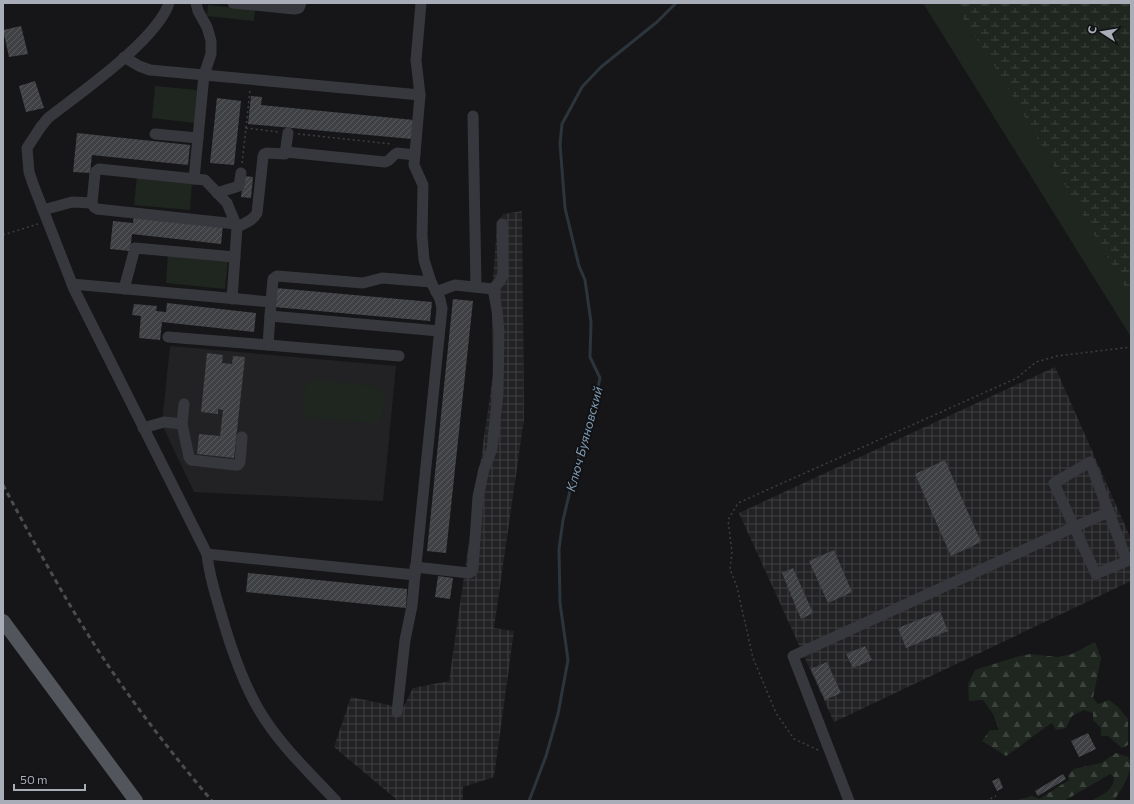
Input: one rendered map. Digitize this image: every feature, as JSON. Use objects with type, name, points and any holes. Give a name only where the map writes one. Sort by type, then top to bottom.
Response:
[{"type":"main road","points":[[3,621],[136,801]]},
{"type":"street","points":[[170,3],[158,24],[136,47],[48,118],[27,148],[29,172],[72,284],[207,554],[208,570],[227,634],[255,703],[291,754],[336,801]]},
{"type":"street","points":[[194,179],[204,75],[211,54],[211,41],[207,27],[198,11],[196,3]]},
{"type":"street","points":[[233,3],[294,9],[299,8],[301,3]]},
{"type":"street","points":[[397,712],[405,640],[412,606],[442,303],[431,282],[424,260],[422,236],[423,185],[415,168],[420,95],[416,60],[421,3]]},
{"type":"street","points":[[124,57],[144,69],[420,95]]},
{"type":"street","points":[[473,116],[476,287]]},
{"type":"street","points":[[286,152],[288,133]]},
{"type":"street","points":[[155,134],[198,138]]},
{"type":"street","points":[[232,299],[237,225],[227,203],[205,180],[99,169],[96,170],[92,203],[94,207],[237,225],[253,219],[257,213],[264,154],[282,155],[286,152],[385,162],[390,160],[395,154],[415,155]]},
{"type":"street","points":[[217,193],[239,186],[241,174]]},
{"type":"street","points":[[43,210],[72,202],[92,203]]},
{"type":"street","points":[[493,289],[500,281],[503,274],[502,224]]},
{"type":"street","points":[[124,289],[135,248],[235,257]]},
{"type":"street","points":[[268,345],[274,279],[277,276],[363,283],[382,278],[431,282]]},
{"type":"street","points":[[72,284],[271,302]]},
{"type":"street","points":[[436,292],[456,285],[493,289]]},
{"type":"street","points":[[207,554],[415,571],[472,572],[478,497],[484,469],[492,449],[498,393],[499,332],[493,289]]},
{"type":"street","points":[[270,316],[439,331]]},
{"type":"street","points":[[168,337],[399,356]]},
{"type":"street","points":[[184,404],[182,424],[189,457],[193,461],[238,465],[240,462],[242,437]]},
{"type":"street","points":[[143,428],[164,422],[182,424]]},
{"type":"street","points":[[1090,462],[1127,561],[1096,574],[1074,527],[1054,483],[1090,462]]},
{"type":"street","points":[[848,801],[793,656],[1109,512]]},
{"type":"path","points":[[241,174],[251,79]]},
{"type":"path","points":[[246,128],[396,144],[395,154]]},
{"type":"path","points":[[3,235],[47,221]]},
{"type":"path","points":[[831,756],[794,739],[776,713],[753,658],[737,587],[730,569],[732,552],[728,520],[738,503],[1017,378],[1036,362],[1057,356],[1131,347]]},
{"type":"path","points":[[986,801],[996,796]]},
{"type":"shaded area","points":[[522,211],[524,419],[494,628],[514,631],[494,777],[463,787],[463,801],[396,801],[396,799],[334,747],[351,697],[403,708],[413,688],[449,681],[493,375],[492,293],[497,224],[503,214]]},
{"type":"shaded area","points":[[170,346],[396,366],[383,501],[194,492],[164,429],[163,414]]},
{"type":"shaded area","points":[[1055,367],[1131,539],[1131,581],[834,722],[739,513]]},
{"type":"green space","points":[[923,3],[1131,3],[1131,337]]},
{"type":"green space","points":[[953,3],[1131,3],[1131,297],[999,73]]},
{"type":"green space","points":[[208,5],[255,10],[254,21],[207,16]]},
{"type":"green space","points":[[155,86],[197,90],[194,123],[152,118]]},
{"type":"green space","points":[[137,176],[192,181],[190,210],[134,205]]},
{"type":"green space","points":[[168,254],[228,260],[225,289],[166,283]]},
{"type":"green space","points":[[314,379],[379,387],[384,395],[382,418],[377,423],[372,423],[310,418],[305,415],[304,399],[307,384]]},
{"type":"green space","points":[[1095,642],[1101,658],[1093,698],[1098,704],[1109,700],[1118,707],[1128,719],[1128,745],[1122,748],[1108,736],[1101,736],[1101,728],[1093,720],[1093,713],[1084,710],[1072,716],[1066,728],[1056,730],[1052,723],[1006,756],[982,741],[990,730],[999,730],[993,714],[983,700],[969,701],[968,684],[975,670],[1030,654],[1057,657],[1072,654]]},
{"type":"green space","points":[[1116,753],[1128,757],[1131,767],[1126,781],[1114,801],[1091,801],[1106,792],[1112,786],[1114,777],[1110,774],[1064,801],[1013,801],[1033,796],[1039,799],[1069,780],[1068,775],[1074,769],[1101,763]]},
{"type":"building","points":[[21,26],[28,54],[9,57],[3,30]]},
{"type":"building","points":[[35,81],[44,108],[26,112],[19,86]]},
{"type":"building","points":[[251,96],[262,97],[261,105],[414,120],[412,139],[248,124]]},
{"type":"building","points":[[217,98],[241,101],[234,165],[210,163]]},
{"type":"building","points":[[77,133],[190,145],[188,165],[92,155],[90,173],[73,172]]},
{"type":"building","points":[[244,176],[253,177],[251,198],[241,197]]},
{"type":"building","points":[[134,215],[223,225],[221,244],[132,234],[130,251],[110,249],[113,221],[133,223]]},
{"type":"building","points":[[276,288],[432,302],[430,321],[274,307]]},
{"type":"building","points":[[453,299],[473,301],[446,553],[427,551]]},
{"type":"building","points":[[167,303],[256,313],[254,332],[162,322],[160,340],[139,338],[141,316],[132,315],[134,304],[157,306],[156,311],[166,312]]},
{"type":"building","points":[[207,353],[223,355],[222,363],[232,364],[233,356],[245,357],[234,458],[197,454],[199,434],[220,436],[223,410],[218,409],[218,414],[201,412]]},
{"type":"building","points":[[945,460],[981,542],[951,556],[915,474]]},
{"type":"building","points":[[834,550],[852,592],[828,603],[809,561]]},
{"type":"building","points":[[793,568],[813,613],[801,619],[782,573]]},
{"type":"building","points":[[248,573],[407,589],[406,608],[246,592]]},
{"type":"building","points":[[438,576],[453,578],[450,599],[435,597]]},
{"type":"building","points":[[940,611],[948,631],[906,648],[898,628]]},
{"type":"building","points":[[865,646],[872,660],[853,668],[846,654]]},
{"type":"building","points":[[827,662],[841,693],[825,700],[811,669]]},
{"type":"building","points":[[1088,733],[1096,749],[1079,757],[1071,741]]},
{"type":"building","points":[[1063,774],[1066,779],[1038,796],[1035,791]]},
{"type":"building","points":[[999,778],[1003,788],[997,791],[992,781]]},
{"type":"waterway","name":"Ключ Буяновский","points":[[529,801],[546,756],[558,714],[568,660],[560,603],[559,549],[563,520],[583,437],[600,378],[590,357],[591,322],[585,280],[579,266],[565,208],[560,144],[562,124],[582,87],[601,67],[657,22],[676,3]]},
{"type":"railway","points":[[3,485],[54,578],[101,655],[146,719],[212,801]]}]
